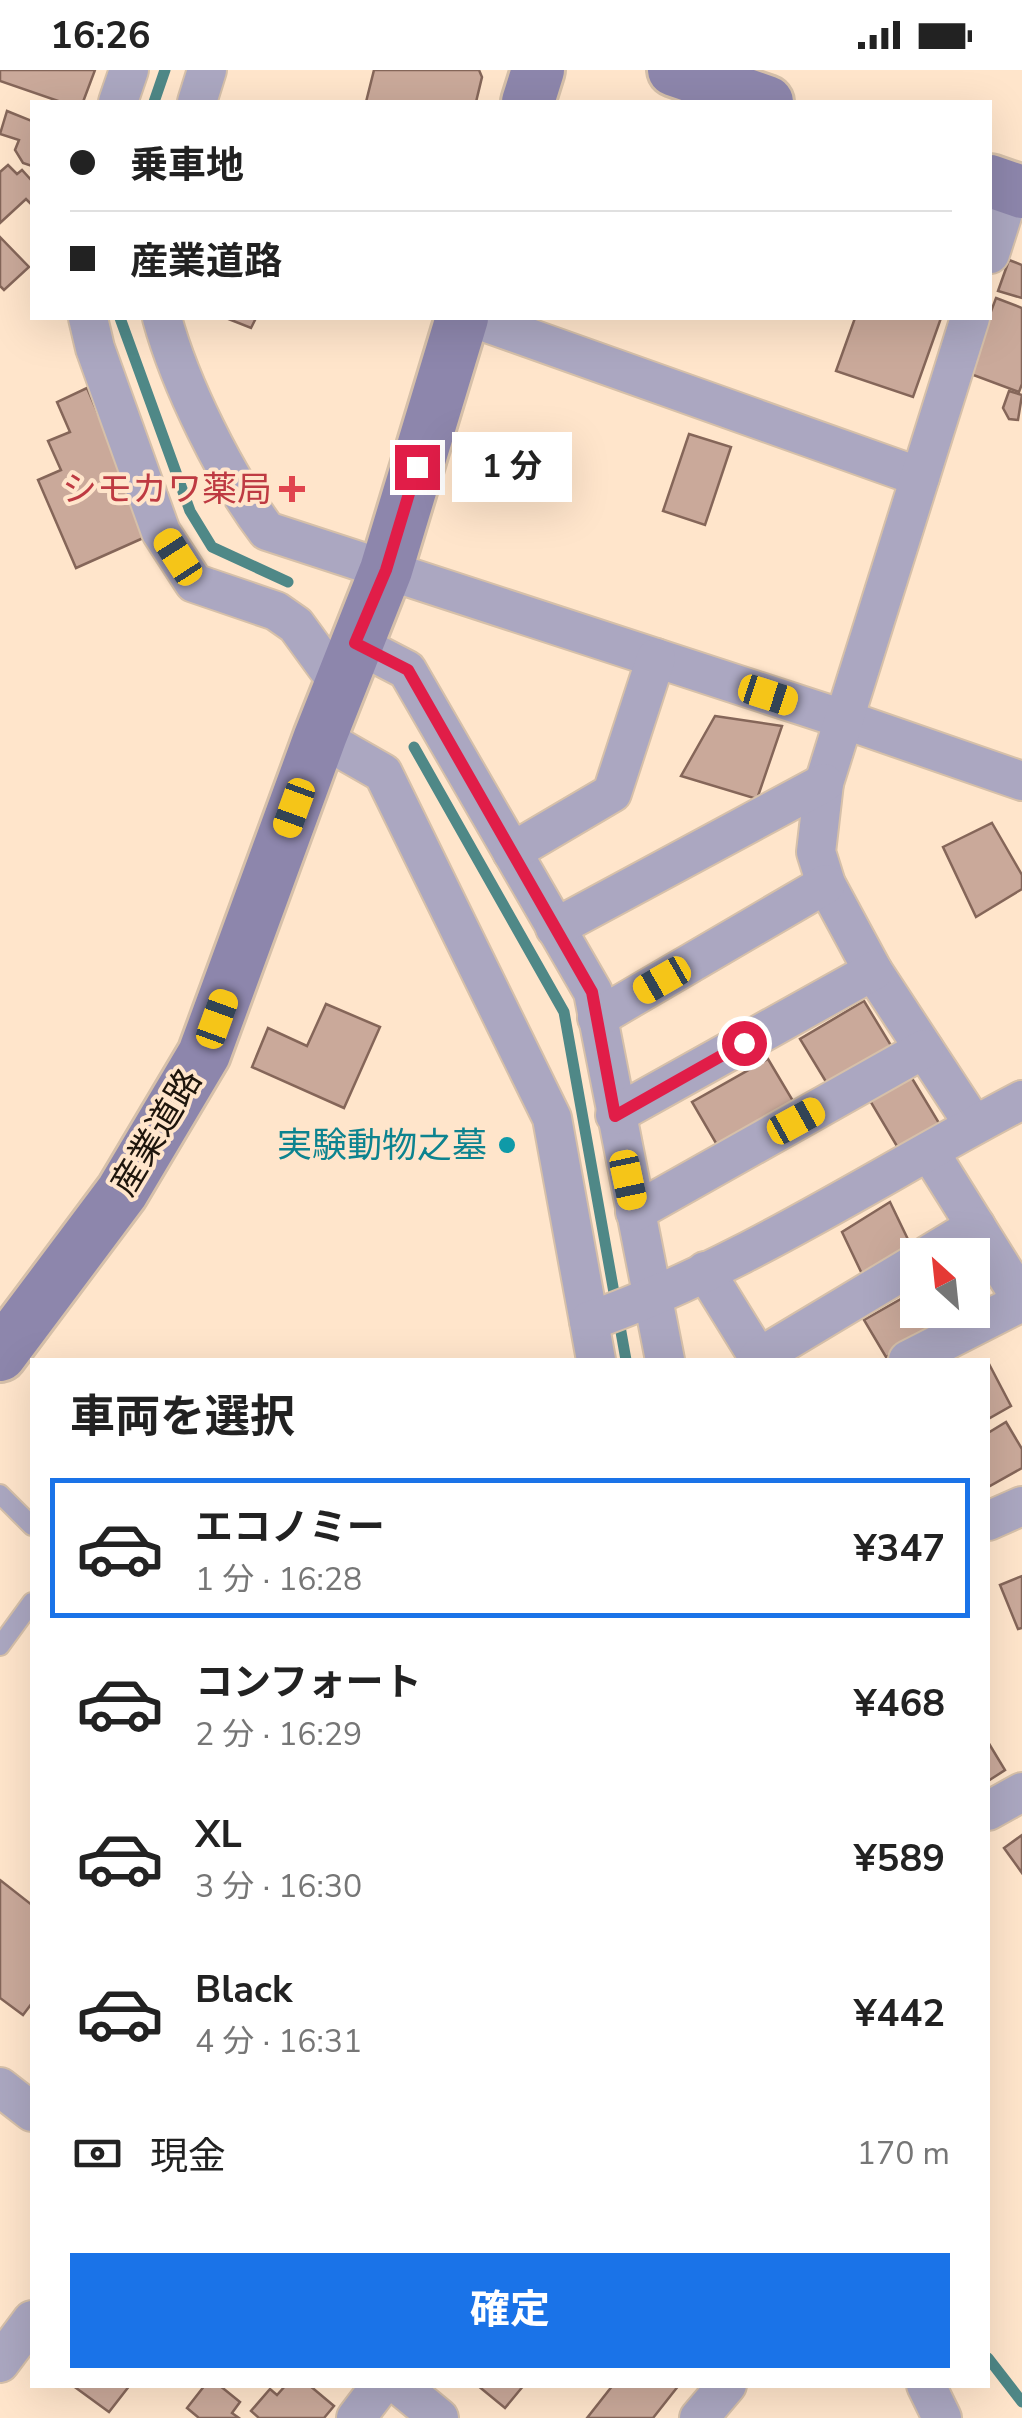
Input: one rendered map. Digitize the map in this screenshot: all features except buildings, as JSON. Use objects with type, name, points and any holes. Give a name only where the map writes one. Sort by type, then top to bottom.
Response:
[{"type":"street","points":[[119,100],[129,70]]},
{"type":"street","points":[[198,100],[207,70]]},
{"type":"street","points":[[529,100],[538,70]]},
{"type":"street","points":[[674,70],[760,100]]},
{"type":"street","points":[[992,248],[1011,186]]},
{"type":"street","points":[[88,320],[94,348],[161,532],[194,582],[276,611],[347,664],[408,670],[592,992],[666,1358]]},
{"type":"street","points":[[163,320],[172,352],[240,495],[268,530],[1022,781]]},
{"type":"street","name":"産業道路","points":[[0,1355],[122,1192],[204,1054],[347,664],[386,570],[461,320]]},
{"type":"street","points":[[479,320],[920,477]]},
{"type":"street","points":[[969,320],[824,782],[816,852],[826,884],[872,971],[974,1125]]},
{"type":"street","points":[[512,852],[612,793],[656,658]]},
{"type":"street","points":[[320,737],[382,773],[552,1118],[596,1358]]},
{"type":"street","points":[[555,928],[824,782]]},
{"type":"street","points":[[597,1018],[826,884]]},
{"type":"street","points":[[615,1116],[872,971]]},
{"type":"street","points":[[635,1212],[924,1049]]},
{"type":"street","points":[[589,1321],[654,1298],[930,1153],[1022,1100]]},
{"type":"street","points":[[912,1358],[1022,1301],[930,1153]]},
{"type":"street","points":[[956,1238],[976,1226]]},
{"type":"street","points":[[706,1270],[758,1358]]},
{"type":"street","points":[[761,1358],[900,1273]]},
{"type":"street","points":[[990,1520],[1022,1506]]},
{"type":"street","points":[[990,1810],[1022,1792]]},
{"type":"street","points":[[0,2087],[30,2110]]},
{"type":"street","points":[[0,2363],[30,2323]]},
{"type":"street","points":[[356,2418],[380,2388]]},
{"type":"street","points":[[403,2388],[440,2418]]},
{"type":"street","points":[[699,2418],[724,2388]]},
{"type":"street","points":[[927,2388],[942,2418]]},
{"type":"lane","points":[[0,1494],[30,1524]]},
{"type":"lane","points":[[0,1646],[30,1605]]},
{"type":"waterway","points":[[155,100],[165,70]]},
{"type":"waterway","points":[[121,320],[190,511],[212,547],[288,582]]},
{"type":"waterway","points":[[414,747],[564,1012],[626,1358]]},
{"type":"waterway","points":[[990,2361],[1022,2402]]},
{"type":"place","name":"シモカワ薬局","points":[[292,489]]},
{"type":"place","name":"実験動物之墓","points":[[507,1145]]},
{"type":"route","points":[[417,467],[386,570],[355,643],[408,670],[592,992],[615,1116],[744,1043]]}]
